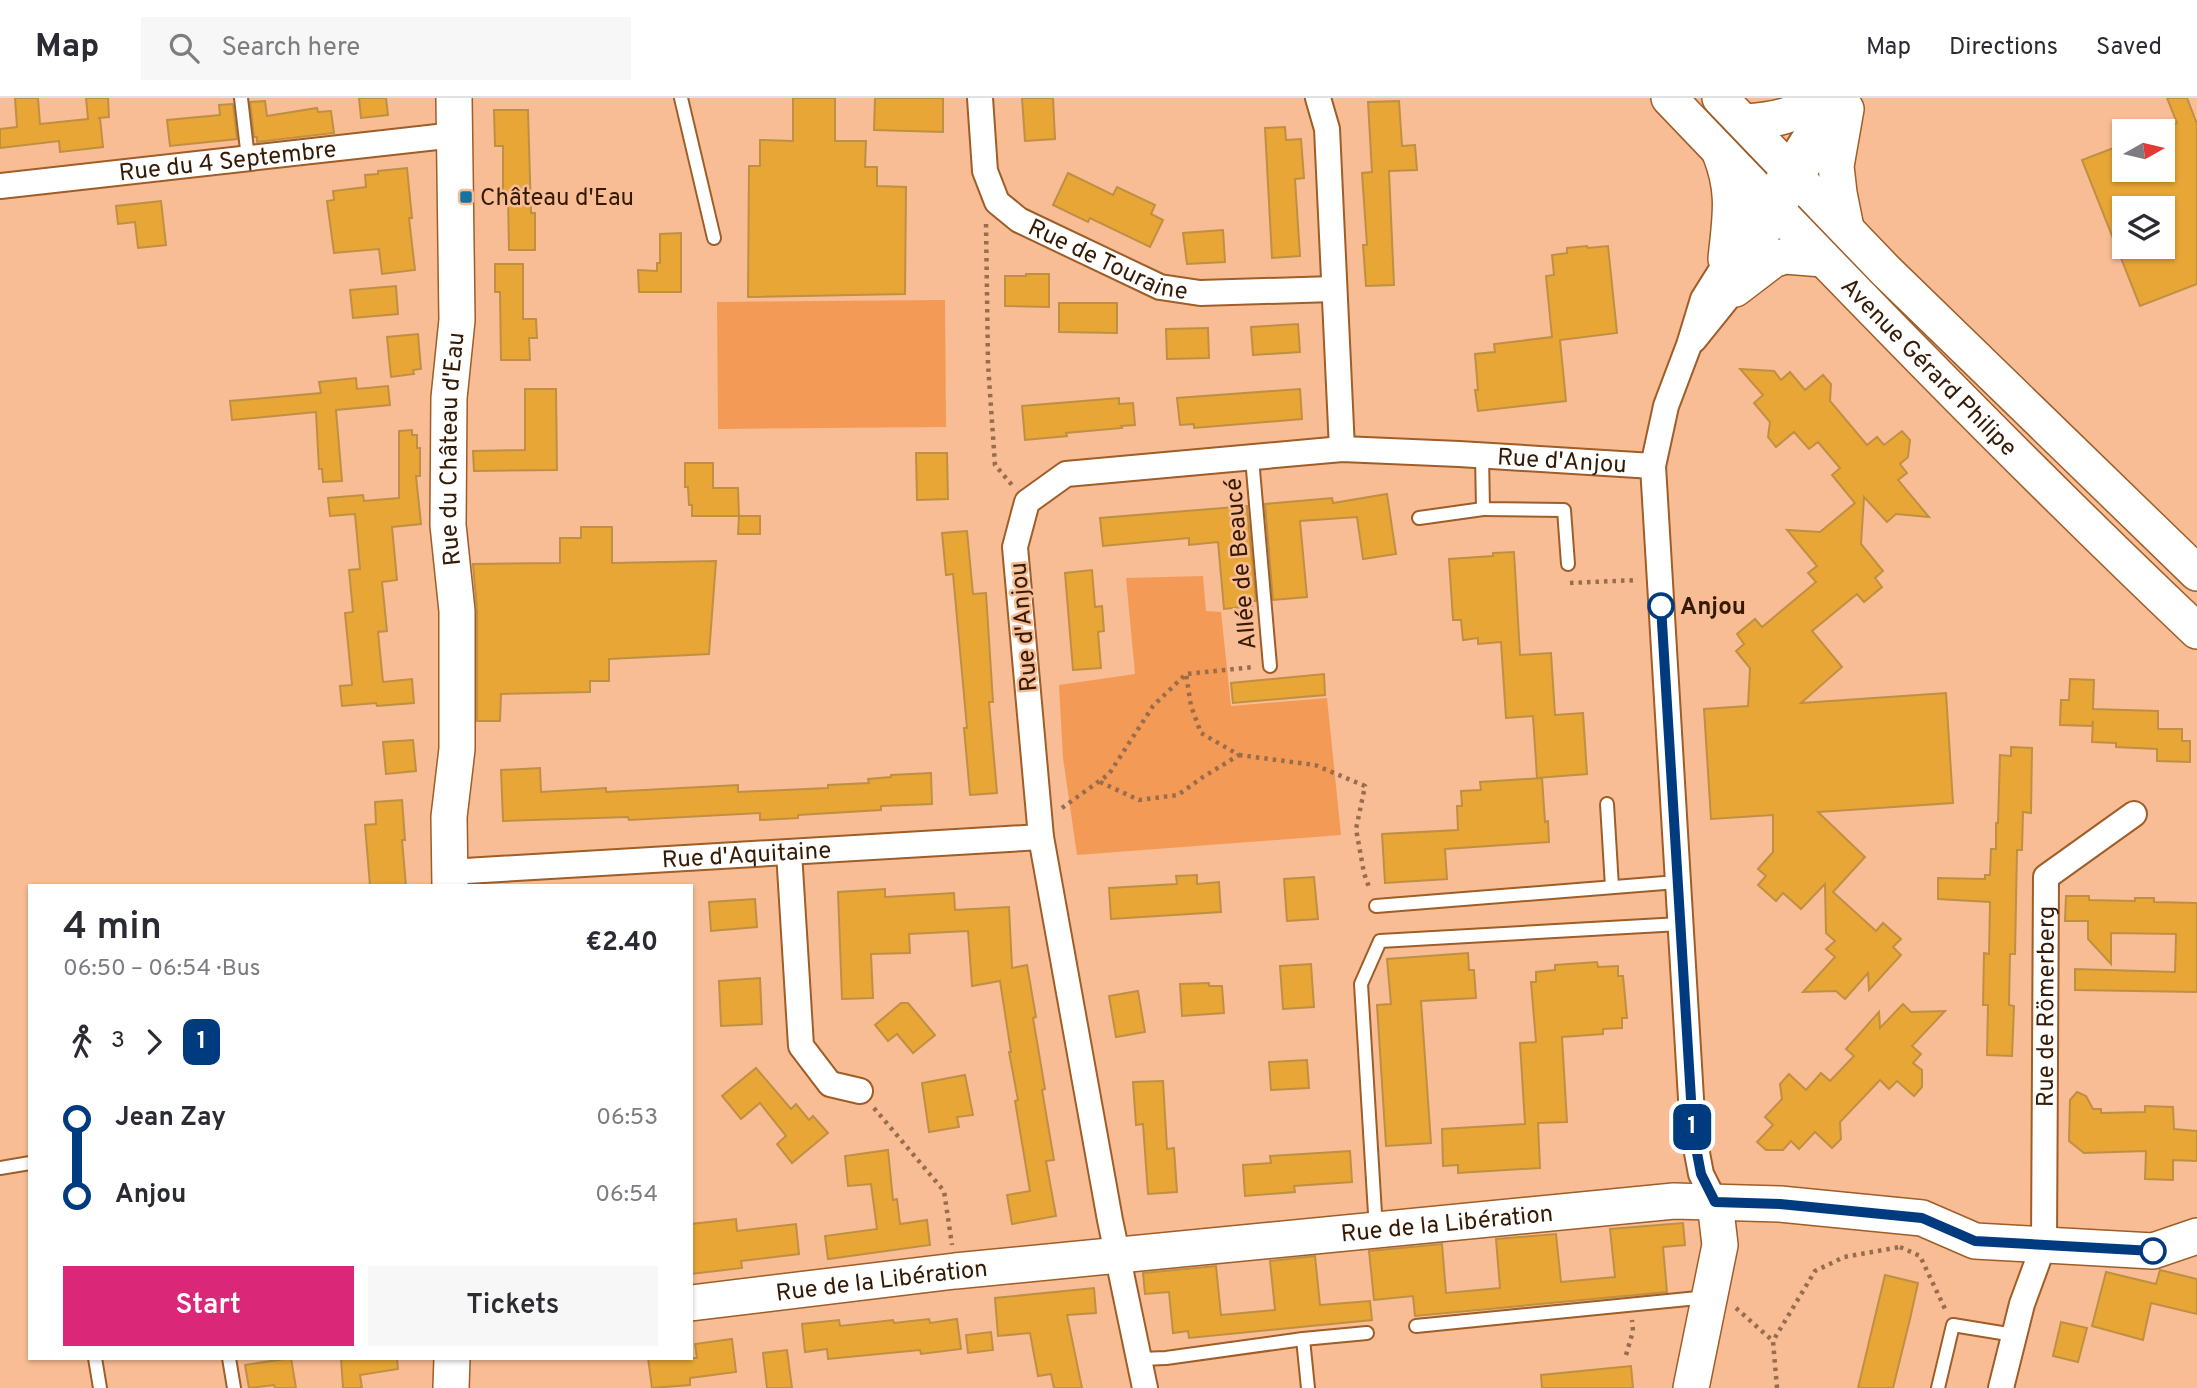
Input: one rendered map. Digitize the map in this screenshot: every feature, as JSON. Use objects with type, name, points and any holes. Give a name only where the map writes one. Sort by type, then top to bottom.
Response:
[{"type":"street","name":"Rue du Château d'Eau","points":[[449,879],[449,817],[457,749],[457,611],[448,525],[449,398],[457,320],[454,98]]},
{"type":"street","name":"Rue de Touraine","points":[[981,98],[985,171],[997,202],[1018,220],[1160,287],[1200,293],[1334,289]]},
{"type":"street","points":[[1318,98],[1327,129],[1342,449]]},
{"type":"street","points":[[1732,110],[1786,117],[1837,101]]},
{"type":"street","points":[[1691,1388],[1720,1245],[1715,1202],[1701,1174],[1693,1132],[1653,467],[1666,405],[1703,299],[1731,274],[1768,207],[1797,173],[1837,101]]},
{"type":"street","points":[[1837,101],[1836,166],[1846,228]]},
{"type":"street","points":[[1679,108],[1715,126],[1745,151],[1797,173]]},
{"type":"street","name":"Avenue Gérard Philipe","points":[[1679,108],[1768,207],[2116,554],[2197,631]]},
{"type":"street","name":"Avenue Gérard Philipe","points":[[1732,110],[1797,173],[1886,271],[2197,573]]},
{"type":"street","name":"Rue du 4 Septembre","points":[[0,186],[455,135]]},
{"type":"street","points":[[1720,153],[1731,187],[1731,274]]},
{"type":"street","points":[[1768,207],[1830,231],[1867,267],[1886,271]]},
{"type":"street","points":[[1731,274],[1785,256],[1823,259]]},
{"type":"street","name":"Rue d'Anjou","points":[[1145,1388],[1117,1256],[1041,837],[1016,547],[1027,502],[1066,474],[1342,449],[1653,467]]},
{"type":"street","name":"Rue de Römerberg","points":[[2044,1244],[2046,877],[2134,814]]},
{"type":"street","name":"Rue d'Aquitaine","points":[[449,879],[789,852],[1041,837]]},
{"type":"street","points":[[789,852],[801,1046],[830,1084],[860,1091]]},
{"type":"street","name":"Rue de la Libération","points":[[693,1303],[956,1271],[1645,1203],[1780,1204],[1901,1231],[1922,1218],[1975,1241],[2153,1251],[2197,1236]]},
{"type":"street","points":[[2001,1388],[2022,1304],[2044,1244]]},
{"type":"street","points":[[451,1388],[452,1360]]},
{"type":"lane","points":[[242,98],[248,159]]},
{"type":"lane","points":[[681,98],[714,238]]},
{"type":"lane","points":[[1482,456],[1483,509]]},
{"type":"lane","name":"Allée de Beaucé","points":[[1252,458],[1270,666]]},
{"type":"lane","points":[[1419,518],[1483,509],[1564,510],[1568,564]]},
{"type":"lane","points":[[1607,804],[1612,887]]},
{"type":"lane","points":[[1376,906],[1677,882]]},
{"type":"lane","points":[[1376,1230],[1361,984],[1380,941],[1680,924]]},
{"type":"lane","points":[[0,1168],[28,1163]]},
{"type":"lane","points":[[1416,1326],[1710,1297]]},
{"type":"lane","points":[[1938,1388],[1953,1325],[2014,1335]]},
{"type":"lane","points":[[1140,1359],[1367,1333]]},
{"type":"lane","points":[[1303,1339],[1308,1388]]},
{"type":"lane","points":[[95,1360],[100,1388]]},
{"type":"lane","points":[[229,1360],[234,1388]]},
{"type":"path","points":[[985,171],[988,364],[995,465],[1027,502]]},
{"type":"path","points":[[1568,564],[1569,583],[1660,579]]},
{"type":"path","points":[[1057,801],[1058,811],[1109,774],[1153,706],[1186,674],[1270,666]]},
{"type":"path","points":[[1186,674],[1191,706],[1201,733],[1239,755],[1315,765],[1365,786],[1356,829],[1364,873],[1376,906]]},
{"type":"path","points":[[1099,781],[1139,800],[1178,795],[1239,755]]},
{"type":"path","points":[[860,1091],[944,1191],[956,1271]]},
{"type":"path","points":[[1777,1388],[1773,1341],[1815,1271],[1901,1231],[1920,1256],[1953,1325]]},
{"type":"path","points":[[1710,1297],[1734,1306],[1773,1341]]},
{"type":"path","points":[[1626,1355],[1633,1331],[1630,1305]]},
{"type":"shaded area","points":[[945,300],[946,427],[718,429],[717,302]]},
{"type":"shaded area","points":[[1203,576],[1206,611],[1221,612],[1231,706],[1327,698],[1341,835],[1077,855],[1063,758],[1059,685],[1135,674],[1126,578]]},
{"type":"building","points":[[15,98],[38,98],[40,124],[88,119],[86,98],[108,98],[109,117],[98,118],[103,147],[60,152],[59,141],[0,148],[0,129],[17,127]]},
{"type":"building","points":[[359,98],[386,98],[388,115],[361,118]]},
{"type":"building","points":[[793,98],[835,98],[835,141],[866,141],[865,167],[877,167],[877,186],[906,187],[905,294],[748,297],[749,166],[760,166],[760,140],[793,141]]},
{"type":"building","points":[[875,98],[943,98],[943,132],[874,130]]},
{"type":"building","points":[[1022,98],[1053,98],[1055,139],[1025,141]]},
{"type":"building","points":[[2167,98],[2187,98],[2197,124],[2197,284],[2140,306],[2121,259],[2175,259],[2175,196],[2112,196],[2112,236],[2082,160],[2112,149],[2112,182],[2175,182],[2177,123]]},
{"type":"building","points":[[265,101],[267,116],[317,108],[318,112],[331,111],[334,133],[257,142],[250,102]]},
{"type":"building","points":[[1399,101],[1402,146],[1415,145],[1417,170],[1389,171],[1394,285],[1366,286],[1363,245],[1367,245],[1362,173],[1372,172],[1368,102]]},
{"type":"building","points":[[233,104],[237,139],[170,146],[167,120],[220,115],[219,105]]},
{"type":"building","points":[[494,110],[528,110],[531,213],[535,213],[535,250],[509,250],[508,197],[503,197],[503,146],[495,146]]},
{"type":"building","points":[[1285,127],[1286,140],[1301,139],[1304,178],[1295,179],[1300,256],[1272,258],[1265,128]]},
{"type":"building","points":[[407,168],[415,270],[382,274],[379,249],[334,253],[327,201],[334,200],[333,191],[366,187],[365,175]]},
{"type":"building","points":[[1068,173],[1113,195],[1117,187],[1155,205],[1151,214],[1163,220],[1150,247],[1090,218],[1088,222],[1053,205]]},
{"type":"building","points":[[161,201],[166,245],[138,248],[135,222],[118,224],[116,206]]},
{"type":"building","points":[[1223,230],[1225,262],[1187,264],[1183,233]]},
{"type":"building","points":[[681,233],[681,292],[639,292],[638,270],[657,271],[657,263],[660,263],[660,234]]},
{"type":"building","points":[[1608,246],[1617,333],[1560,340],[1566,401],[1478,411],[1475,354],[1495,352],[1494,344],[1552,337],[1546,276],[1554,275],[1552,255],[1567,253],[1567,248]]},
{"type":"building","points":[[495,264],[523,264],[523,319],[536,319],[537,338],[529,338],[530,360],[501,360],[500,292],[495,292]]},
{"type":"building","points":[[1049,274],[1049,307],[1005,306],[1005,276]]},
{"type":"building","points":[[396,286],[398,314],[353,318],[350,290]]},
{"type":"building","points":[[1059,303],[1117,303],[1117,333],[1059,332]]},
{"type":"building","points":[[1298,324],[1300,352],[1253,355],[1251,327]]},
{"type":"building","points":[[1208,328],[1209,358],[1167,359],[1166,329]]},
{"type":"building","points":[[418,334],[421,369],[413,370],[414,374],[391,377],[387,337]]},
{"type":"building","points":[[1740,369],[1774,371],[1781,380],[1790,372],[1805,390],[1823,375],[1831,384],[1830,401],[1867,445],[1877,437],[1884,445],[1902,431],[1910,440],[1908,457],[1900,464],[1907,473],[1898,480],[1929,517],[1896,514],[1887,522],[1864,497],[1861,544],[1883,571],[1875,578],[1882,587],[1864,602],[1857,594],[1812,631],[1842,667],[1801,703],[1946,693],[1953,803],[1818,812],[1865,857],[1833,892],[1876,931],[1883,923],[1901,939],[1893,947],[1901,955],[1869,990],[1868,973],[1845,999],[1836,991],[1803,992],[1835,957],[1826,949],[1835,941],[1826,933],[1825,884],[1801,909],[1783,893],[1776,901],[1758,885],[1766,876],[1758,869],[1773,852],[1773,815],[1711,819],[1704,709],[1748,706],[1750,668],[1736,651],[1744,644],[1737,634],[1755,619],[1762,627],[1816,582],[1808,573],[1817,566],[1787,530],[1820,532],[1855,503],[1832,475],[1840,468],[1818,442],[1809,449],[1794,432],[1776,447],[1768,437],[1770,422],[1754,403],[1763,395]]},
{"type":"building","points":[[356,378],[357,389],[388,386],[390,405],[336,410],[342,481],[323,482],[322,469],[319,469],[316,412],[232,420],[230,401],[321,393],[319,382]]},
{"type":"building","points":[[525,389],[556,389],[557,470],[474,471],[473,451],[525,450]]},
{"type":"building","points":[[1300,389],[1302,419],[1194,428],[1194,424],[1180,425],[1177,398]]},
{"type":"building","points":[[1119,398],[1119,404],[1133,403],[1135,425],[1025,440],[1022,406]]},
{"type":"building","points":[[412,430],[412,435],[417,435],[417,448],[420,448],[420,476],[416,476],[421,524],[392,527],[397,580],[382,582],[387,631],[378,632],[383,682],[412,679],[414,703],[342,706],[340,686],[352,685],[345,613],[353,612],[349,570],[360,569],[355,514],[330,516],[328,498],[363,495],[364,501],[399,498],[399,431]]},
{"type":"building","points":[[916,453],[947,453],[948,499],[917,500]]},
{"type":"building","points":[[685,463],[713,463],[713,488],[738,488],[739,516],[692,516],[688,487],[685,487]]},
{"type":"building","points":[[1387,494],[1396,554],[1363,559],[1357,517],[1300,521],[1307,597],[1273,600],[1265,504],[1332,498],[1333,503]]},
{"type":"building","points":[[1247,506],[1256,601],[1251,601],[1252,606],[1224,609],[1218,542],[1189,545],[1189,538],[1103,546],[1100,518]]},
{"type":"building","points":[[739,516],[760,516],[760,534],[738,534]]},
{"type":"building","points":[[581,527],[612,527],[612,563],[716,561],[709,654],[609,659],[609,681],[590,681],[590,692],[501,694],[500,721],[477,721],[477,611],[473,564],[560,563],[560,538],[581,538]]},
{"type":"building","points":[[967,531],[973,594],[986,593],[993,702],[989,702],[997,793],[970,795],[964,728],[967,728],[953,574],[946,575],[942,533]]},
{"type":"building","points":[[1514,552],[1520,655],[1551,653],[1555,715],[1583,713],[1587,774],[1537,778],[1533,716],[1506,718],[1501,642],[1478,644],[1478,638],[1463,640],[1461,620],[1453,620],[1449,559]]},
{"type":"building","points":[[1092,570],[1095,607],[1102,606],[1104,631],[1098,632],[1101,668],[1073,670],[1065,573]]},
{"type":"building","points":[[1324,674],[1325,695],[1233,703],[1231,683]]},
{"type":"building","points":[[2070,679],[2094,680],[2093,709],[2158,711],[2158,729],[2182,729],[2182,741],[2190,741],[2190,762],[2157,761],[2157,749],[2116,747],[2116,743],[2092,742],[2093,721],[2092,726],[2060,725],[2061,700],[2069,700]]},
{"type":"building","points":[[413,740],[416,771],[386,774],[383,742]]},
{"type":"building","points":[[2011,747],[2032,748],[2031,813],[2023,812],[2022,850],[2017,850],[2015,954],[2010,954],[2009,1005],[2014,1006],[2012,1056],[1987,1055],[1988,1005],[1983,1005],[1984,953],[1989,954],[1990,902],[1938,899],[1938,878],[1985,879],[1985,875],[1990,875],[1991,849],[1996,849],[2000,755],[2011,756]]},
{"type":"building","points":[[540,768],[541,792],[606,788],[606,792],[738,785],[738,792],[828,788],[828,785],[869,783],[868,779],[891,775],[931,773],[932,804],[881,806],[881,810],[760,820],[760,813],[629,820],[628,817],[503,821],[501,770]]},
{"type":"building","points":[[1542,778],[1549,842],[1445,849],[1447,879],[1385,883],[1382,834],[1458,830],[1457,806],[1462,806],[1461,791],[1481,790],[1480,782]]},
{"type":"building","points":[[402,800],[406,884],[370,884],[365,825],[376,824],[375,802]]},
{"type":"building","points":[[1197,875],[1197,884],[1219,882],[1221,912],[1111,919],[1109,888],[1177,884],[1176,876]]},
{"type":"building","points":[[1314,877],[1318,919],[1287,921],[1284,879]]},
{"type":"building","points":[[885,889],[885,897],[954,893],[955,910],[1009,907],[1012,968],[1027,965],[1036,1017],[1033,1018],[1045,1089],[1042,1090],[1054,1160],[1046,1161],[1056,1216],[1012,1224],[1007,1195],[1030,1191],[1015,1101],[1018,1100],[1011,1052],[1000,981],[972,986],[968,931],[909,934],[910,953],[871,954],[873,998],[842,999],[838,892]]},
{"type":"building","points":[[2066,896],[2089,896],[2089,900],[2135,901],[2135,898],[2154,898],[2154,902],[2197,903],[2197,992],[2075,990],[2075,969],[2175,972],[2176,934],[2111,933],[2111,964],[2088,939],[2088,921],[2065,921]]},
{"type":"building","points":[[755,899],[757,927],[711,931],[709,902]]},
{"type":"building","points":[[1468,953],[1469,970],[1474,970],[1476,998],[1421,1001],[1431,1143],[1386,1146],[1377,1005],[1391,1004],[1387,959]]},
{"type":"building","points":[[1597,962],[1598,967],[1618,966],[1618,976],[1623,976],[1627,1018],[1622,1018],[1622,1028],[1603,1029],[1603,1034],[1562,1037],[1567,1122],[1538,1123],[1540,1168],[1458,1173],[1458,1165],[1443,1166],[1442,1129],[1525,1124],[1520,1043],[1536,1042],[1531,982],[1536,982],[1536,972],[1555,970],[1555,965]]},
{"type":"building","points":[[1311,964],[1314,1007],[1283,1009],[1280,966]]},
{"type":"building","points":[[760,978],[762,1024],[721,1026],[719,981]]},
{"type":"building","points":[[1209,983],[1209,986],[1222,986],[1224,1013],[1182,1016],[1180,984]]},
{"type":"building","points":[[1138,991],[1145,1032],[1116,1037],[1109,996]]},
{"type":"building","points":[[901,1003],[908,1003],[935,1035],[913,1053],[897,1034],[888,1041],[875,1025]]},
{"type":"building","points":[[1903,1004],[1911,1012],[1945,1011],[1912,1046],[1921,1054],[1913,1063],[1922,1070],[1922,1087],[1914,1096],[1897,1081],[1889,1089],[1880,1080],[1840,1122],[1841,1139],[1832,1148],[1815,1132],[1799,1149],[1791,1141],[1783,1150],[1766,1150],[1757,1142],[1773,1125],[1765,1117],[1782,1099],[1780,1084],[1789,1074],[1806,1090],[1821,1073],[1830,1081],[1854,1056],[1846,1049],[1879,1012],[1880,1028]]},
{"type":"building","points":[[1307,1060],[1309,1088],[1271,1090],[1269,1062]]},
{"type":"building","points":[[756,1068],[791,1109],[796,1104],[809,1120],[813,1116],[828,1133],[792,1163],[777,1144],[786,1136],[760,1103],[741,1119],[722,1096]]},
{"type":"building","points":[[965,1075],[973,1115],[957,1117],[959,1127],[929,1132],[922,1083]]},
{"type":"building","points":[[1163,1081],[1167,1149],[1174,1148],[1177,1192],[1148,1194],[1143,1124],[1136,1125],[1133,1082]]},
{"type":"building","points":[[2077,1092],[2086,1096],[2093,1109],[2101,1109],[2101,1113],[2145,1112],[2145,1106],[2173,1107],[2174,1129],[2197,1131],[2197,1161],[2173,1160],[2173,1180],[2145,1179],[2146,1151],[2084,1153],[2069,1141],[2070,1100]]},
{"type":"building","points":[[888,1150],[893,1200],[897,1199],[900,1224],[927,1220],[930,1245],[828,1259],[825,1236],[877,1229],[871,1184],[848,1186],[845,1156]]},
{"type":"building","points":[[1350,1151],[1352,1182],[1294,1186],[1295,1192],[1245,1196],[1243,1165],[1271,1163],[1270,1156]]},
{"type":"building","points":[[736,1219],[737,1231],[796,1224],[799,1254],[741,1261],[742,1268],[693,1274],[693,1224]]},
{"type":"building","points":[[1683,1223],[1685,1245],[1663,1247],[1667,1292],[1415,1316],[1413,1296],[1374,1300],[1369,1251],[1442,1244],[1446,1293],[1500,1288],[1496,1239],[1556,1234],[1561,1282],[1615,1277],[1610,1229]]},
{"type":"building","points":[[1315,1256],[1320,1305],[1370,1301],[1372,1320],[1189,1338],[1188,1331],[1173,1333],[1169,1292],[1145,1294],[1143,1273],[1216,1266],[1221,1315],[1275,1310],[1270,1261]]},
{"type":"building","points":[[2160,1270],[2197,1279],[2197,1314],[2151,1303],[2143,1340],[2092,1326],[2106,1272],[2156,1284]]},
{"type":"building","points":[[1885,1275],[1918,1283],[1910,1319],[1893,1388],[1858,1388]]},
{"type":"building","points":[[1094,1288],[1096,1313],[1067,1315],[1082,1388],[1054,1388],[1051,1374],[1038,1376],[1030,1333],[998,1336],[995,1298]]},
{"type":"building","points":[[929,1319],[930,1323],[957,1319],[961,1349],[828,1359],[827,1349],[805,1352],[802,1324],[839,1320],[840,1326]]},
{"type":"building","points":[[2061,1322],[2087,1328],[2078,1362],[2053,1356]]},
{"type":"building","points":[[991,1332],[993,1350],[968,1353],[966,1335]]},
{"type":"building","points":[[732,1339],[736,1372],[690,1378],[690,1385],[652,1388],[648,1360],[693,1360],[697,1358],[695,1344]]},
{"type":"building","points":[[787,1350],[792,1388],[767,1388],[763,1353]]},
{"type":"building","points":[[291,1360],[296,1388],[275,1388],[274,1385],[249,1388],[245,1365]]},
{"type":"building","points":[[341,1360],[397,1360],[398,1369],[360,1375],[362,1388],[343,1388]]},
{"type":"building","points":[[1631,1366],[1633,1388],[1542,1388],[1541,1375]]},
{"type":"bus line","name":"1","points":[[1661,606],[1693,1132],[1701,1174],[1715,1202],[1780,1204],[1922,1218],[1975,1241],[2153,1251]]},
{"type":"place","name":"Château d'Eau","points":[[466,197]]},
{"type":"place","name":"Anjou","points":[[1661,606]]}]
